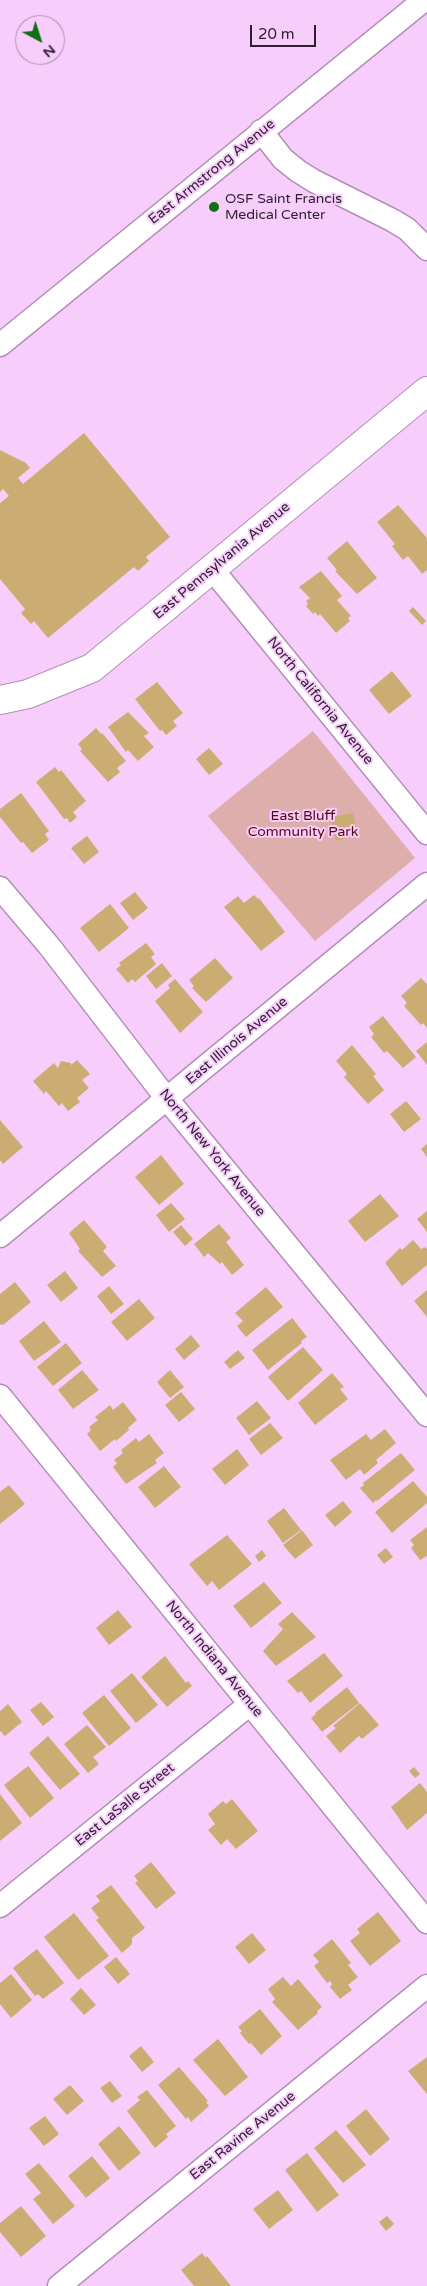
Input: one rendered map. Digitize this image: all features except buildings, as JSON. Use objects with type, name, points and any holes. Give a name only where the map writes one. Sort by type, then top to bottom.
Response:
[{"type":"street","name":"East Armstrong Avenue","points":[[0,344],[424,0]]},
{"type":"street","points":[[261,131],[283,159],[298,170],[314,181],[392,220],[427,249]]},
{"type":"street","name":"East Pennsylvania Avenue","points":[[0,700],[28,694],[92,668],[427,391]]},
{"type":"street","name":"North California Avenue","points":[[212,569],[427,833]]},
{"type":"street","name":"East Illinois Avenue","points":[[0,1236],[427,884]]},
{"type":"street","name":"North New York Avenue","points":[[0,888],[50,947],[167,1099],[427,1415]]},
{"type":"street","name":"North Indiana Avenue","points":[[0,1396],[427,1922]]},
{"type":"street","name":"East LaSalle Street","points":[[0,1906],[250,1704]]},
{"type":"street","name":"East Ravine Avenue","points":[[59,2286],[427,1986]]},
{"type":"green space","name":"East Bluff Community Park","points":[[313,731],[415,858],[315,941],[208,816]]},
{"type":"place","name":"OSF Saint Francis Medical Center","points":[[214,207]]}]
